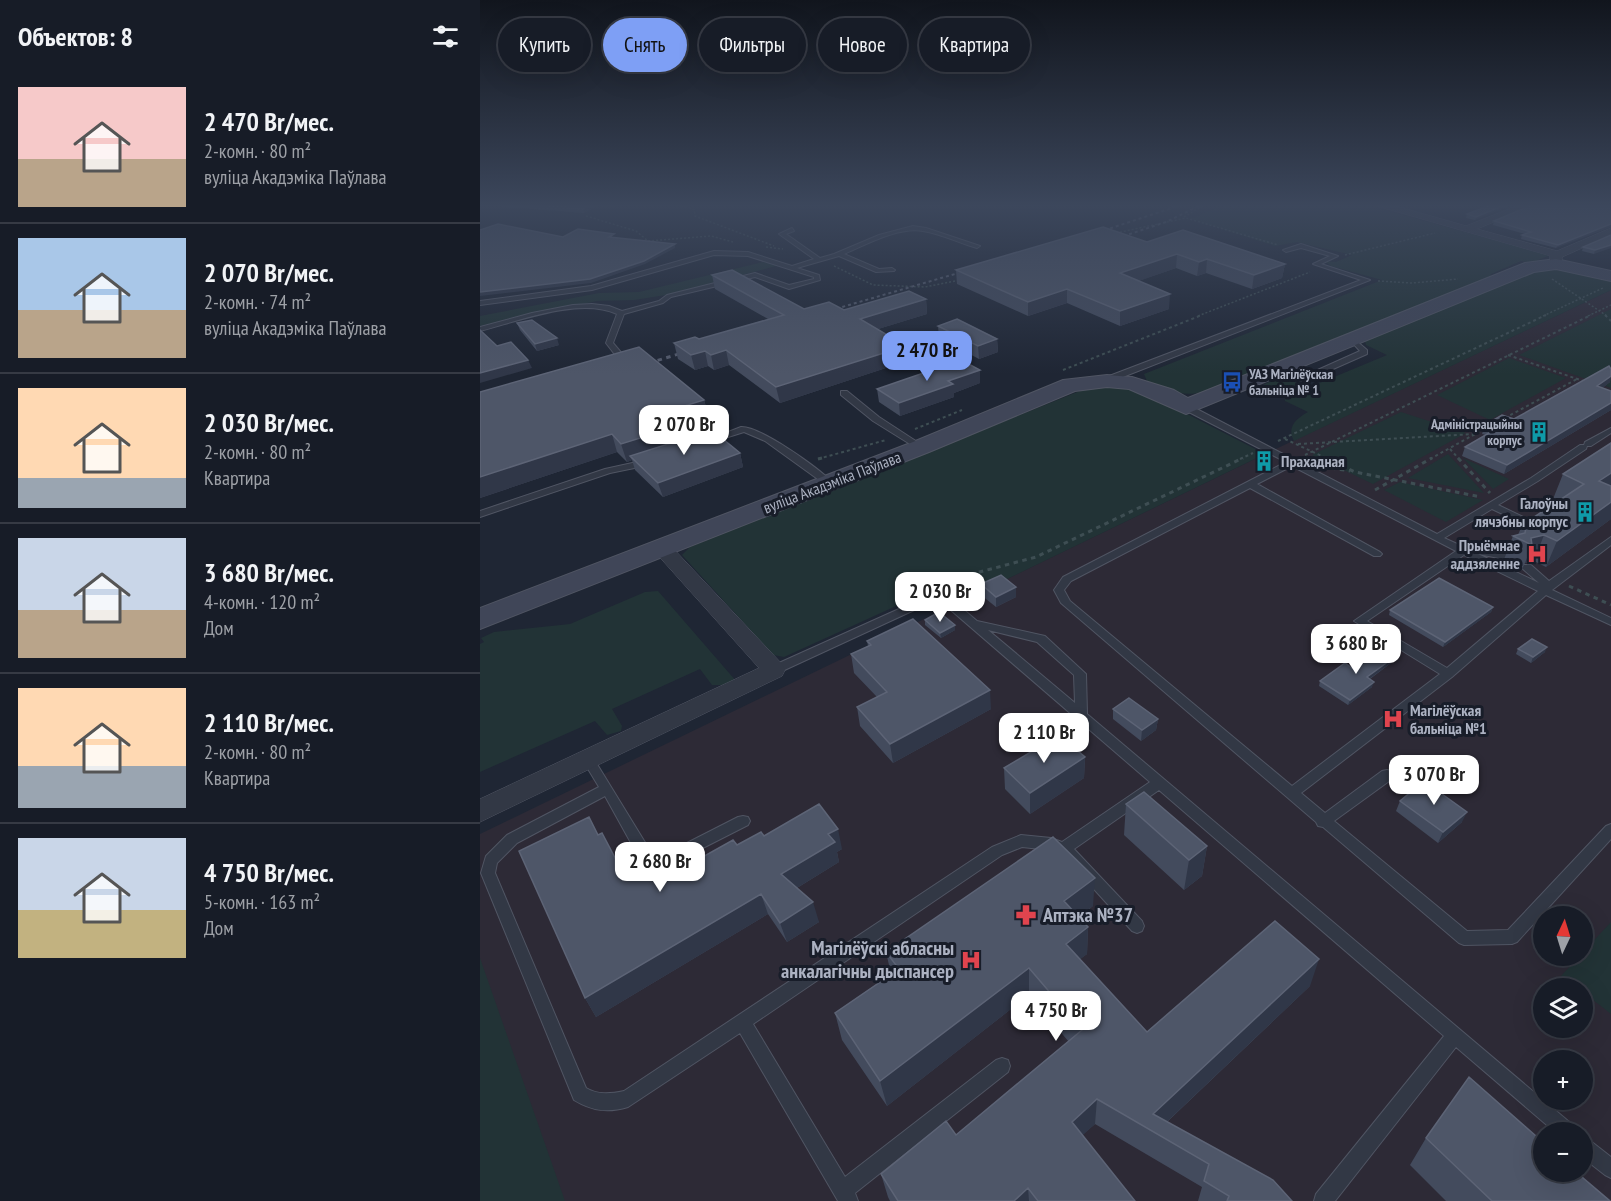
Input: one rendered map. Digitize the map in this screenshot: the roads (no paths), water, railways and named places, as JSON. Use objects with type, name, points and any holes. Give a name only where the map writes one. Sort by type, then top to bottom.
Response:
[{"type":"main road","points":[[1186,407],[1551,261]]},
{"type":"main road","points":[[1564,261],[1611,276]]},
{"type":"main road","name":"вуліца Акадэміка Паўлава","points":[[480,619],[1071,386],[1107,381],[1132,383],[1166,395],[1186,407]]},
{"type":"street","points":[[480,811],[774,670],[662,548]]},
{"type":"lane","points":[[480,303],[592,288],[686,261]]},
{"type":"lane","points":[[621,313],[661,302],[669,296],[755,275],[789,287],[817,280],[817,276],[773,261]]},
{"type":"lane","points":[[794,267],[815,261]]},
{"type":"lane","points":[[855,261],[878,271],[892,270]]},
{"type":"lane","points":[[1107,381],[1367,280],[1316,264],[1323,261]]},
{"type":"lane","points":[[480,329],[584,305],[612,306],[621,313]]},
{"type":"lane","points":[[615,366],[627,363],[609,343],[621,313]]},
{"type":"lane","points":[[844,393],[876,419],[921,447]]},
{"type":"lane","points":[[1186,407],[1437,538],[1611,622]]},
{"type":"lane","points":[[702,443],[744,429],[768,439],[829,483]]},
{"type":"lane","points":[[1437,538],[1611,430]]},
{"type":"lane","points":[[480,514],[608,471],[660,458]]},
{"type":"lane","points":[[1293,462],[1067,579],[1059,590],[1066,603],[1323,822],[1464,938],[1512,937],[1611,830]]},
{"type":"lane","points":[[1252,484],[1377,554]]},
{"type":"lane","points":[[1494,503],[1533,525]]},
{"type":"lane","points":[[1291,794],[1448,674],[1557,580],[1611,540]]},
{"type":"lane","points":[[1448,674],[1359,621],[1463,551],[1480,550],[1509,557]]},
{"type":"lane","points":[[1527,567],[1545,583],[1545,591]]},
{"type":"lane","points":[[774,670],[939,594],[1557,1122]]},
{"type":"lane","points":[[975,623],[1041,639],[1080,674],[1081,714]]},
{"type":"lane","points":[[588,759],[641,848],[645,850],[689,849],[743,821]]},
{"type":"lane","points":[[1323,822],[1387,775]]},
{"type":"lane","points":[[1063,849],[1160,782]]},
{"type":"lane","points":[[607,789],[512,839],[491,860],[488,873],[580,1094],[592,1102],[613,1103],[628,1098],[997,851],[1021,842],[1050,844],[1068,851],[1137,926]]},
{"type":"lane","points":[[742,1022],[846,1195],[1002,1066]]},
{"type":"lane","points":[[1323,1201],[1455,1035]]},
{"type":"lane","points":[[1593,1153],[1611,1169]]},
{"type":"railway","points":[[825,312],[972,269]]},
{"type":"railway","points":[[649,363],[692,350]]},
{"type":"place","name":"УАЗ Магілёўская бальніца № 1","points":[[1232,382]]},
{"type":"place","name":"Адміністрацыйны корпус","points":[[1539,432]]},
{"type":"place","name":"Прахадная","points":[[1264,461]]},
{"type":"place","name":"Галоўны лячэбны корпус","points":[[1585,512]]},
{"type":"place","name":"Прыёмнае аддзяленне","points":[[1537,554]]},
{"type":"place","name":"Магілёўская бальніца №1","points":[[1393,719]]},
{"type":"place","name":"Аптэка №37","points":[[1026,915]]},
{"type":"place","name":"Магілёўскі абласны анкалагічны дыспансер","points":[[971,960]]}]
